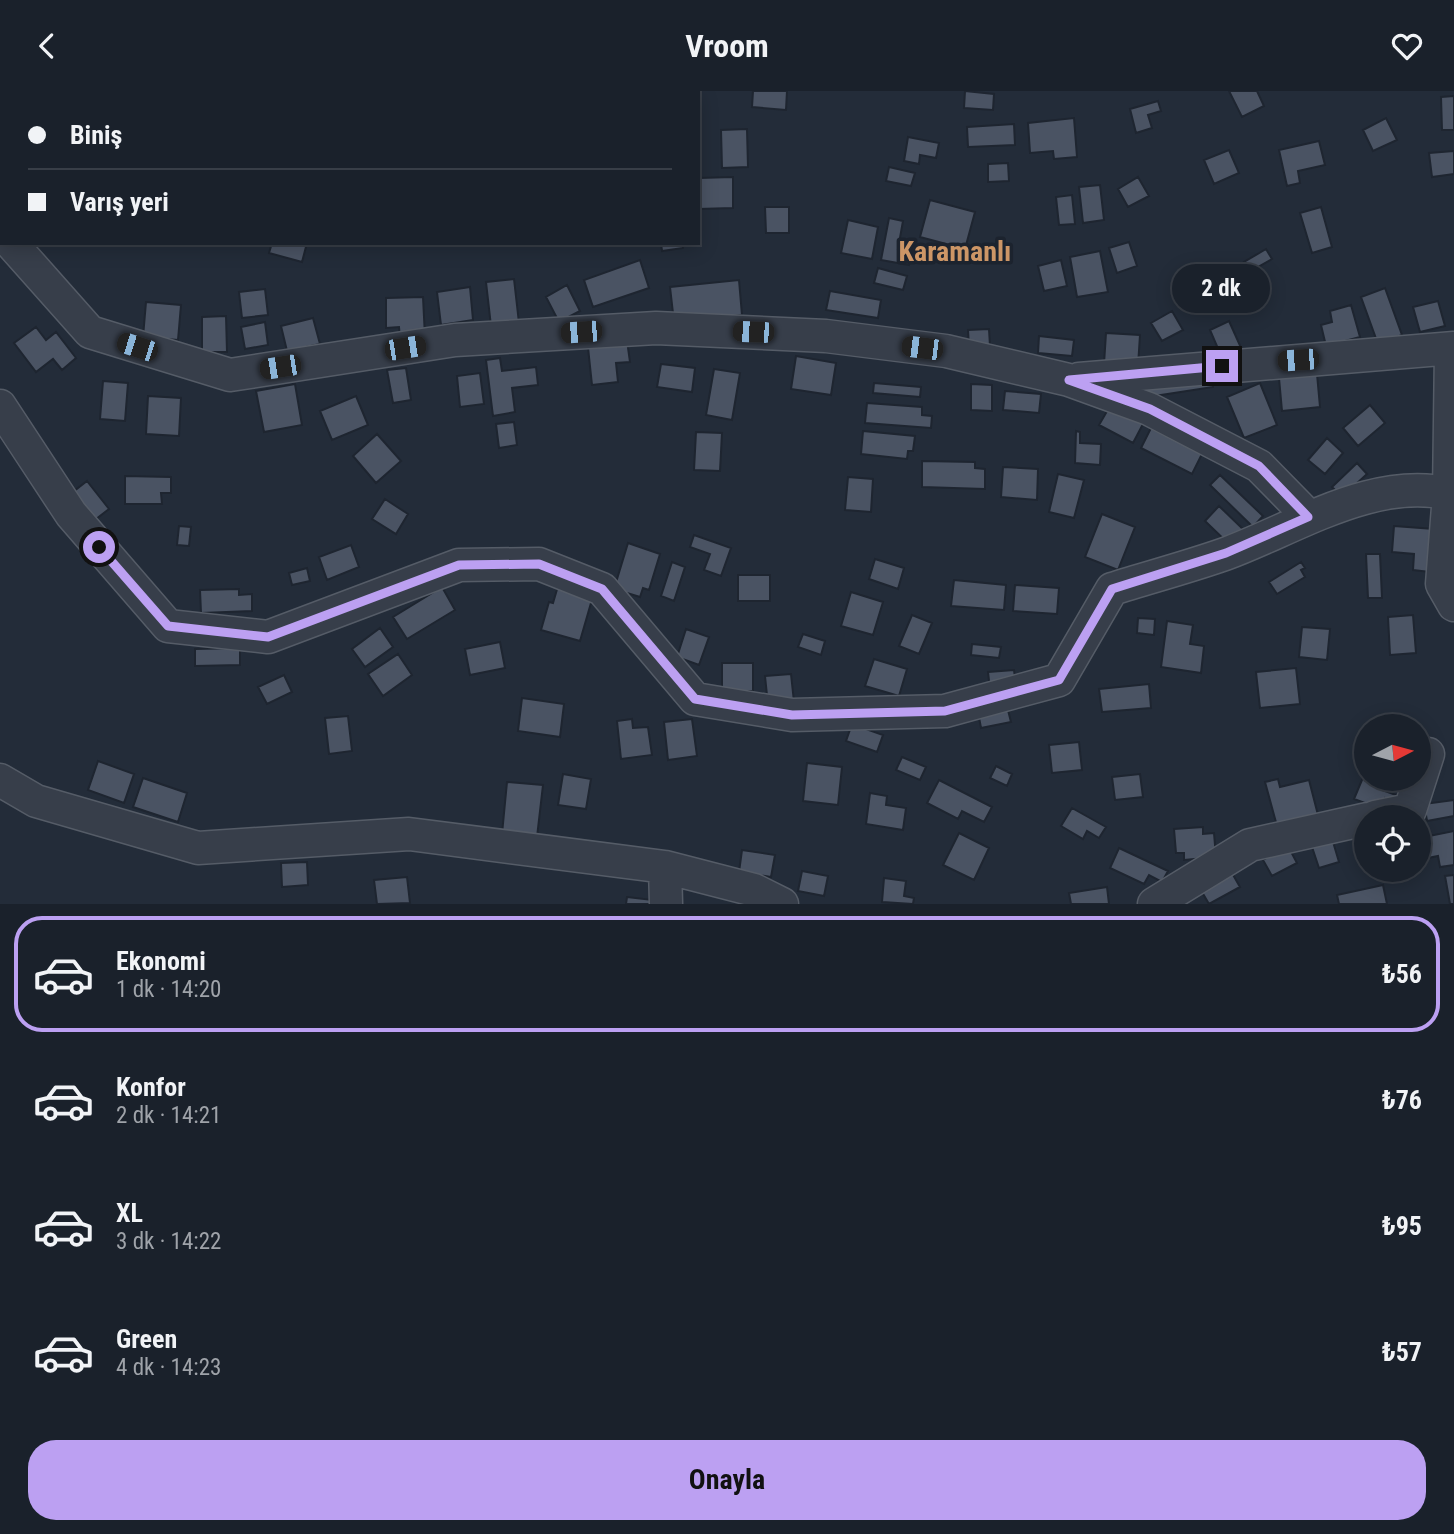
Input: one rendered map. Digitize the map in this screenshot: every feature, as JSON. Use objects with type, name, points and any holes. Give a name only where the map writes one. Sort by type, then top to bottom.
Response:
[{"type":"street","points":[[13,245],[90,332],[230,375],[455,339],[656,328],[825,335],[946,351],[1069,380],[1150,409],[1259,466],[1308,517]]},
{"type":"street","points":[[1069,380],[1452,349],[1452,495],[1442,584],[1454,605]]},
{"type":"street","points":[[0,406],[71,514],[168,626],[268,637],[459,565],[539,564],[602,589],[695,699],[792,715],[945,711],[1059,680],[1112,589],[1226,553],[1329,508],[1419,488],[1452,495]]},
{"type":"street","points":[[1412,805],[1434,755]]},
{"type":"street","points":[[0,780],[36,801],[198,848],[409,834],[665,867],[754,890],[782,904]]},
{"type":"street","points":[[1154,904],[1250,845],[1354,822]]},
{"type":"street","points":[[665,867],[666,904]]},
{"type":"building","points":[[753,91],[787,91],[786,110],[752,107]]},
{"type":"building","points":[[965,91],[994,94],[993,110],[964,108]]},
{"type":"building","points":[[1229,91],[1257,91],[1264,106],[1242,117]]},
{"type":"building","points":[[1454,96],[1454,130],[1442,130],[1441,97]]},
{"type":"building","points":[[1158,101],[1161,111],[1148,115],[1152,128],[1136,133],[1130,109]]},
{"type":"building","points":[[1074,118],[1077,157],[1054,159],[1053,151],[1030,153],[1028,123]]},
{"type":"building","points":[[1386,118],[1397,140],[1373,151],[1363,130]]},
{"type":"building","points":[[1014,124],[1015,145],[968,147],[967,127]]},
{"type":"building","points":[[747,129],[748,167],[722,168],[721,130]]},
{"type":"building","points":[[908,137],[939,143],[936,158],[920,155],[919,164],[904,161]]},
{"type":"building","points":[[1319,141],[1325,165],[1298,171],[1300,183],[1287,186],[1279,150]]},
{"type":"building","points":[[1229,150],[1239,173],[1214,184],[1204,160]]},
{"type":"building","points":[[1454,151],[1454,174],[1432,177],[1429,153]]},
{"type":"building","points":[[1008,163],[1009,181],[988,182],[988,164]]},
{"type":"building","points":[[889,167],[915,173],[911,186],[886,181]]},
{"type":"building","points":[[733,177],[733,208],[700,209],[700,178]]},
{"type":"building","points":[[1138,177],[1149,196],[1128,207],[1118,189]]},
{"type":"building","points":[[1100,185],[1104,220],[1083,223],[1079,187]]},
{"type":"building","points":[[1072,195],[1075,224],[1059,225],[1056,197]]},
{"type":"building","points":[[930,200],[975,212],[965,249],[920,237]]},
{"type":"building","points":[[765,207],[789,207],[789,233],[766,233]]},
{"type":"building","points":[[1321,207],[1332,247],[1312,253],[1300,213]]},
{"type":"building","points":[[889,218],[903,221],[898,249],[912,252],[909,265],[881,260]]},
{"type":"building","points":[[848,220],[878,227],[872,259],[841,253]]},
{"type":"building","points":[[1129,242],[1137,266],[1117,273],[1109,248]]},
{"type":"building","points":[[271,245],[306,245],[302,262],[269,253]]},
{"type":"building","points":[[661,245],[683,245],[683,248],[662,251]]},
{"type":"building","points":[[1266,249],[1272,259],[1249,272],[1244,262]]},
{"type":"building","points":[[1100,251],[1108,292],[1077,297],[1070,257]]},
{"type":"building","points":[[640,260],[649,288],[593,307],[584,280]]},
{"type":"building","points":[[1061,260],[1067,286],[1044,291],[1038,266]]},
{"type":"building","points":[[1219,264],[1233,287],[1201,307],[1192,292],[1210,281],[1205,273]]},
{"type":"building","points":[[878,268],[907,276],[903,290],[874,283]]},
{"type":"building","points":[[514,279],[519,323],[491,326],[486,282]]},
{"type":"building","points":[[739,280],[742,315],[674,322],[670,287]]},
{"type":"building","points":[[567,285],[580,311],[559,322],[546,297]]},
{"type":"building","points":[[470,287],[473,320],[441,325],[437,292]]},
{"type":"building","points":[[1385,288],[1402,335],[1378,344],[1361,297]]},
{"type":"building","points":[[265,289],[268,315],[242,318],[239,292]]},
{"type":"building","points":[[830,291],[881,300],[878,318],[826,310]]},
{"type":"building","points":[[423,297],[425,337],[400,338],[399,327],[386,328],[386,298]]},
{"type":"building","points":[[1438,301],[1445,326],[1420,332],[1413,307]]},
{"type":"building","points":[[146,302],[181,305],[178,340],[143,337]]},
{"type":"building","points":[[1351,305],[1360,337],[1326,346],[1321,325],[1332,322],[1330,311]]},
{"type":"building","points":[[1172,311],[1183,330],[1162,341],[1151,323]]},
{"type":"building","points":[[226,316],[227,352],[202,352],[202,317]]},
{"type":"building","points":[[313,318],[320,344],[287,351],[281,326]]},
{"type":"building","points":[[1229,321],[1242,350],[1222,358],[1210,330]]},
{"type":"building","points":[[265,322],[268,345],[245,349],[241,327]]},
{"type":"building","points":[[36,327],[46,340],[56,332],[76,358],[62,370],[53,359],[36,372],[14,343]]},
{"type":"building","points":[[989,329],[990,346],[969,347],[968,330]]},
{"type":"building","points":[[626,333],[630,362],[616,363],[618,382],[592,385],[587,338]]},
{"type":"building","points":[[1106,333],[1140,335],[1138,366],[1104,364]]},
{"type":"building","points":[[1039,336],[1074,340],[1072,356],[1038,353]]},
{"type":"building","points":[[796,356],[836,363],[831,395],[791,389]]},
{"type":"building","points":[[500,358],[502,371],[536,367],[538,385],[512,388],[515,412],[493,416],[486,360]]},
{"type":"building","points":[[661,364],[695,368],[692,392],[657,387]]},
{"type":"building","points":[[406,368],[411,400],[393,403],[387,370]]},
{"type":"building","points":[[714,369],[740,373],[732,420],[706,415]]},
{"type":"building","points":[[480,373],[484,404],[460,407],[457,376]]},
{"type":"building","points":[[1317,374],[1320,407],[1282,411],[1279,378]]},
{"type":"building","points":[[1212,378],[1213,387],[1148,397],[1146,388]]},
{"type":"building","points":[[103,381],[128,383],[125,421],[100,419]]},
{"type":"building","points":[[874,383],[921,387],[920,397],[873,393]]},
{"type":"building","points":[[1260,383],[1277,425],[1244,438],[1227,397]]},
{"type":"building","points":[[295,384],[302,425],[264,432],[256,391]]},
{"type":"building","points":[[971,384],[992,385],[992,411],[971,410]]},
{"type":"building","points":[[1005,391],[1041,394],[1039,413],[1003,410]]},
{"type":"building","points":[[148,396],[181,398],[179,436],[146,434]]},
{"type":"building","points":[[356,396],[368,425],[332,440],[320,411]]},
{"type":"building","points":[[867,403],[922,407],[922,415],[932,416],[931,428],[865,423]]},
{"type":"building","points":[[1370,405],[1385,423],[1358,446],[1343,428]]},
{"type":"building","points":[[1110,406],[1143,424],[1133,443],[1099,425]]},
{"type":"building","points":[[514,422],[517,445],[499,448],[496,424]]},
{"type":"building","points":[[1151,428],[1202,454],[1192,474],[1141,448]]},
{"type":"building","points":[[863,431],[915,436],[913,451],[908,451],[907,459],[861,454]]},
{"type":"building","points":[[1076,431],[1080,432],[1080,443],[1101,444],[1100,465],[1075,463]]},
{"type":"building","points":[[696,432],[722,433],[720,471],[694,470]]},
{"type":"building","points":[[377,434],[401,461],[376,483],[353,456]]},
{"type":"building","points":[[1327,438],[1343,453],[1325,474],[1308,460]]},
{"type":"building","points":[[922,461],[975,462],[975,468],[985,469],[985,489],[922,487]]},
{"type":"building","points":[[1357,463],[1367,474],[1342,497],[1332,487]]},
{"type":"building","points":[[1003,467],[1038,469],[1037,500],[1001,497]]},
{"type":"building","points":[[1058,474],[1084,480],[1074,518],[1049,512]]},
{"type":"building","points":[[1220,475],[1263,516],[1253,527],[1210,485]]},
{"type":"building","points":[[125,476],[171,477],[171,493],[161,493],[162,504],[125,504]]},
{"type":"building","points":[[848,477],[873,479],[871,512],[845,510]]},
{"type":"building","points":[[87,481],[109,509],[87,526],[64,499]]},
{"type":"building","points":[[385,499],[408,514],[396,534],[372,519]]},
{"type":"building","points":[[1219,506],[1247,533],[1233,548],[1205,521]]},
{"type":"building","points":[[1102,514],[1135,527],[1118,570],[1085,557]]},
{"type":"building","points":[[179,526],[191,527],[189,546],[177,545]]},
{"type":"building","points":[[1394,526],[1434,529],[1430,572],[1413,570],[1414,554],[1392,552]]},
{"type":"building","points":[[694,535],[731,548],[721,576],[704,570],[710,554],[690,547]]},
{"type":"building","points":[[628,543],[660,554],[649,590],[643,588],[640,597],[614,589]]},
{"type":"building","points":[[351,545],[359,567],[327,580],[319,557]]},
{"type":"building","points":[[1366,554],[1380,554],[1382,598],[1368,598]]},
{"type":"building","points":[[875,559],[904,568],[898,589],[869,579]]},
{"type":"building","points":[[672,562],[685,567],[674,601],[661,596]]},
{"type":"building","points":[[1301,562],[1305,568],[1301,570],[1305,577],[1277,594],[1269,582]]},
{"type":"building","points":[[307,568],[310,581],[292,585],[289,573]]},
{"type":"building","points":[[738,575],[770,575],[770,601],[738,601]]},
{"type":"building","points":[[954,580],[1006,585],[1004,610],[951,606]]},
{"type":"building","points":[[1015,585],[1059,588],[1057,614],[1013,611]]},
{"type":"building","points":[[558,586],[593,596],[580,641],[541,630],[549,602],[553,603]]},
{"type":"building","points":[[442,587],[455,610],[407,639],[393,617]]},
{"type":"building","points":[[239,589],[239,595],[252,594],[252,611],[201,613],[200,590]]},
{"type":"building","points":[[851,592],[883,602],[873,635],[841,626]]},
{"type":"building","points":[[912,615],[932,623],[919,654],[899,646]]},
{"type":"building","points":[[1413,615],[1416,653],[1390,655],[1388,617]]},
{"type":"building","points":[[1138,618],[1155,619],[1154,635],[1137,633]]},
{"type":"building","points":[[1167,621],[1193,625],[1190,644],[1204,646],[1201,673],[1161,667]]},
{"type":"building","points":[[1302,627],[1330,629],[1327,660],[1299,657]]},
{"type":"building","points":[[380,628],[393,647],[365,667],[352,649]]},
{"type":"building","points":[[686,629],[709,637],[699,665],[677,657]]},
{"type":"building","points":[[803,634],[825,641],[821,655],[798,647]]},
{"type":"building","points":[[500,642],[505,668],[470,675],[465,649]]},
{"type":"building","points":[[972,644],[1001,647],[999,658],[971,655]]},
{"type":"building","points":[[240,648],[240,665],[195,666],[195,649]]},
{"type":"building","points":[[398,654],[412,675],[383,696],[368,674]]},
{"type":"building","points":[[874,659],[907,669],[899,696],[865,686]]},
{"type":"building","points":[[722,663],[753,663],[753,691],[722,691]]},
{"type":"building","points":[[1296,668],[1300,704],[1260,708],[1256,672]]},
{"type":"building","points":[[1014,670],[1016,686],[990,689],[988,672]]},
{"type":"building","points":[[791,674],[794,702],[768,705],[765,676]]},
{"type":"building","points":[[284,675],[292,692],[267,704],[258,687]]},
{"type":"building","points":[[1149,684],[1151,708],[1102,712],[1099,689]]},
{"type":"building","points":[[522,698],[564,704],[560,737],[518,731]]},
{"type":"building","points":[[1007,706],[1011,722],[981,728],[978,712]]},
{"type":"building","points":[[348,716],[352,751],[329,754],[325,718]]},
{"type":"building","points":[[632,719],[633,728],[648,727],[652,755],[621,759],[617,721]]},
{"type":"building","points":[[692,719],[697,756],[668,760],[664,722]]},
{"type":"building","points":[[852,724],[883,735],[877,752],[846,741]]},
{"type":"building","points":[[1079,742],[1082,770],[1052,773],[1049,745]]},
{"type":"building","points":[[902,757],[926,767],[920,780],[896,770]]},
{"type":"building","points":[[98,761],[134,774],[124,803],[88,790]]},
{"type":"building","points":[[807,763],[842,767],[838,805],[803,801]]},
{"type":"building","points":[[996,766],[1012,774],[1007,786],[990,778]]},
{"type":"building","points":[[563,774],[591,779],[586,809],[558,805]]},
{"type":"building","points":[[1140,774],[1143,797],[1115,800],[1112,777]]},
{"type":"building","points":[[143,778],[187,793],[178,822],[133,807]]},
{"type":"building","points":[[1278,779],[1280,787],[1309,780],[1318,815],[1277,826],[1265,782]]},
{"type":"building","points":[[939,780],[992,807],[984,822],[962,811],[958,819],[927,803]]},
{"type":"building","points":[[507,782],[543,785],[537,837],[502,834]]},
{"type":"building","points":[[1357,791],[1385,791],[1404,798],[1402,805],[1385,798],[1382,805],[1370,805],[1354,799]]},
{"type":"building","points":[[870,793],[887,796],[886,805],[906,808],[903,830],[866,824]]},
{"type":"building","points":[[1454,800],[1454,816],[1431,820],[1431,805],[1424,804]]},
{"type":"building","points":[[1072,808],[1106,827],[1099,838],[1087,831],[1083,839],[1061,826]]},
{"type":"building","points":[[1203,827],[1203,834],[1214,833],[1216,857],[1184,860],[1184,853],[1176,853],[1174,829]]},
{"type":"building","points":[[1454,831],[1454,865],[1440,867],[1438,856],[1431,857],[1431,836]]},
{"type":"building","points":[[959,833],[989,848],[974,880],[943,865]]},
{"type":"building","points":[[1331,835],[1339,862],[1319,868],[1310,841]]},
{"type":"building","points":[[1288,846],[1297,863],[1272,876],[1263,860]]},
{"type":"building","points":[[1119,848],[1168,871],[1162,882],[1149,875],[1144,884],[1110,868]]},
{"type":"building","points":[[742,850],[775,855],[771,877],[739,872]]},
{"type":"building","points":[[307,862],[308,885],[282,887],[281,863]]},
{"type":"building","points":[[802,871],[828,876],[824,896],[798,891]]},
{"type":"building","points":[[1232,873],[1240,887],[1209,904],[1202,892]]},
{"type":"building","points":[[1454,875],[1454,904],[1450,904],[1445,876]]},
{"type":"building","points":[[407,877],[410,903],[377,904],[374,880]]},
{"type":"building","points":[[884,878],[906,881],[904,896],[914,898],[913,904],[882,902]]},
{"type":"building","points":[[1383,885],[1387,904],[1339,904],[1337,895]]},
{"type":"building","points":[[1107,887],[1109,904],[1071,904],[1069,893]]},
{"type":"building","points":[[627,897],[653,900],[652,904],[626,904]]},
{"type":"district","name":"Karamanlı","points":[[955,251]]},
{"type":"route","points":[[99,547],[168,626],[268,637],[459,565],[539,564],[602,589],[695,699],[792,715],[945,711],[1059,680],[1112,589],[1226,553],[1308,517],[1259,466],[1150,409],[1069,380],[1222,366]]}]
